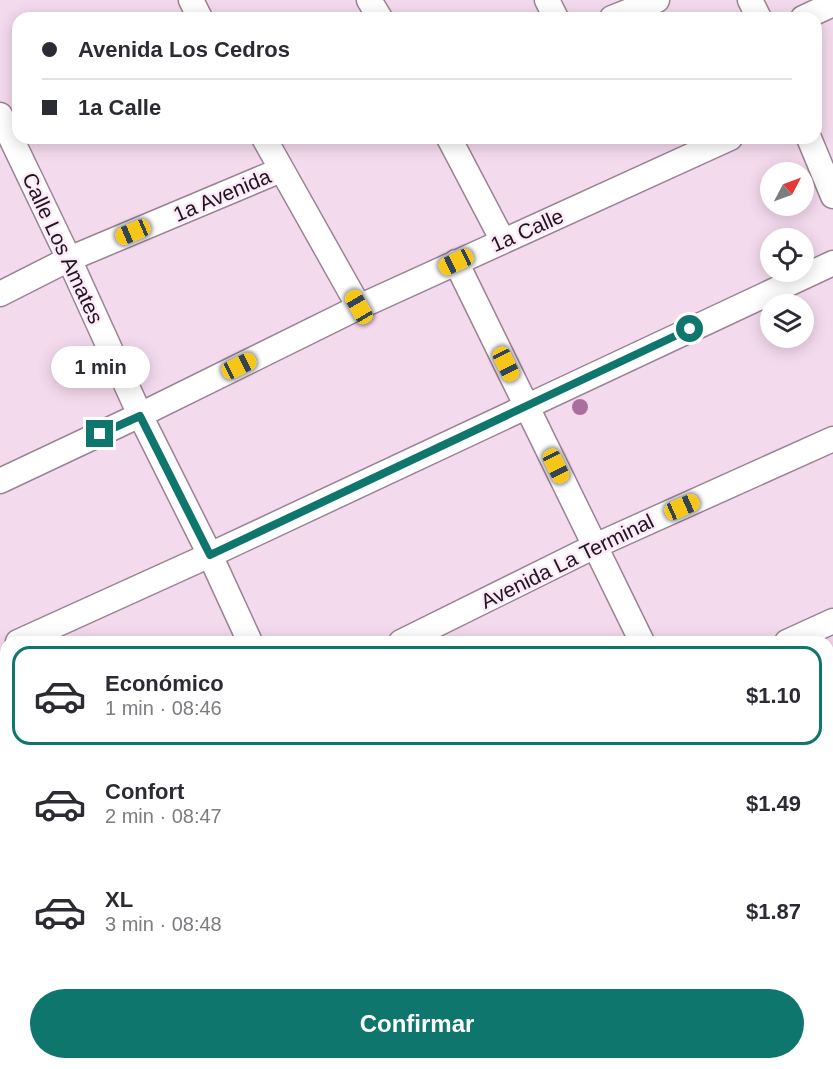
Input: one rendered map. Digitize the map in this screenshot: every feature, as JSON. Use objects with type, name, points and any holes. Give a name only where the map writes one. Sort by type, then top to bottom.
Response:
[{"type":"street","points":[[627,12],[657,0]]},
{"type":"street","points":[[816,12],[833,4]]},
{"type":"street","name":"Calle Los Amates","points":[[16,144],[140,416],[210,555],[247,636]]},
{"type":"street","points":[[267,144],[359,307]]},
{"type":"street","points":[[452,144],[503,241]]},
{"type":"street","name":"1a Calle","points":[[0,481],[140,416],[359,307],[717,144]]},
{"type":"street","points":[[811,144],[833,196]]},
{"type":"street","name":"1a Avenida","points":[[0,294],[69,259],[281,170]]},
{"type":"street","points":[[456,262],[639,636]]},
{"type":"street","points":[[31,636],[210,555],[833,263]]},
{"type":"street","name":"Avenida La Terminal","points":[[413,636],[595,546],[833,439]]},
{"type":"street","points":[[801,636],[833,621]]},
{"type":"route","points":[[100,434],[140,416],[210,555],[690,329]]}]
